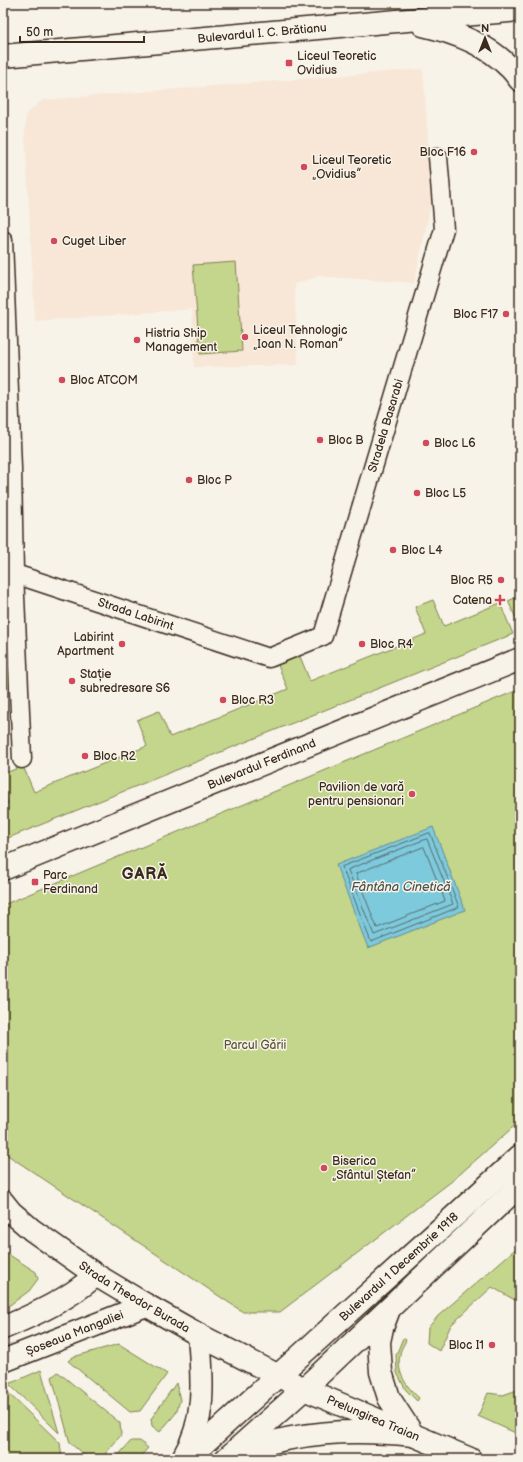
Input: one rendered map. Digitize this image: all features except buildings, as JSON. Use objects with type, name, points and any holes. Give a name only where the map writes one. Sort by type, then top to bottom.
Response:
[{"type":"main road","points":[[404,20],[431,3]]},
{"type":"main road","name":"Bulevardul I. C. Brătianu","points":[[3,56],[520,10]]},
{"type":"main road","points":[[404,20],[449,31],[486,48],[508,65],[520,80]]},
{"type":"main road","name":"Bulevardul Ferdinand","points":[[3,869],[520,659]]},
{"type":"main road","name":"Bulevardul 1 Decembrie 1918","points":[[187,1459],[520,1156]]},
{"type":"main road","name":"Bulevardul 1 Decembrie 1918","points":[[228,1457],[390,1310],[520,1185]]},
{"type":"main road","name":"Strada Theodor Burada","points":[[3,1202],[11,1212],[32,1230],[96,1275],[199,1335],[277,1376]]},
{"type":"main road","points":[[3,1328],[68,1297],[96,1275]]},
{"type":"main road","name":"Șoseaua Mangaliei","points":[[3,1361],[146,1305]]},
{"type":"main road","points":[[390,1310],[382,1328],[379,1342],[381,1372],[389,1398],[413,1435]]},
{"type":"main road","points":[[182,1459],[191,1443],[197,1427],[202,1403],[202,1374],[199,1335]]},
{"type":"main road","name":"Prelungirea Traian","points":[[277,1376],[304,1389],[470,1459]]},
{"type":"main road","points":[[228,1457],[266,1444],[317,1433],[350,1431],[385,1432],[413,1435]]},
{"type":"street","name":"Stradela Basarabi","points":[[269,658],[323,636],[444,229],[438,157]]},
{"type":"street","points":[[3,240],[12,468],[7,572],[22,759]]},
{"type":"street","name":"Strada Labirint","points":[[7,572],[269,658]]},
{"type":"shaded area","points":[[423,69],[432,199],[414,283],[319,276],[294,284],[298,365],[194,367],[192,309],[35,321],[25,132],[26,114],[43,100]]},
{"type":"green space","points":[[236,262],[242,351],[200,354],[193,265]]},
{"type":"green space","points":[[515,598],[520,605],[520,627],[508,601]]},
{"type":"green space","points":[[433,600],[444,626],[500,603],[513,634],[3,840],[3,805],[8,803],[3,792],[3,774],[23,766],[34,792],[147,746],[137,720],[159,711],[170,737],[288,689],[277,663],[299,654],[310,681],[426,634],[415,607]]},
{"type":"green space","name":"Parcul Gării","points":[[520,689],[520,1121],[452,1181],[280,1312],[243,1312],[3,1152],[3,905]]},
{"type":"green space","points":[[520,1245],[520,1303],[492,1287],[451,1325],[439,1351],[427,1343],[428,1328],[438,1316]]},
{"type":"green space","points":[[3,1251],[36,1272],[38,1279],[29,1291],[7,1307],[3,1299]]},
{"type":"green space","points":[[403,1338],[406,1340],[400,1353],[399,1362],[401,1374],[410,1389],[419,1398],[417,1401],[406,1390],[397,1373],[396,1355]]},
{"type":"green space","points":[[119,1344],[167,1374],[140,1411],[130,1412],[68,1361],[73,1357]]},
{"type":"green space","points":[[41,1370],[59,1433],[9,1384]]},
{"type":"green space","points":[[58,1372],[120,1423],[121,1435],[101,1459],[89,1459],[70,1443],[52,1377]]},
{"type":"green space","points":[[176,1383],[180,1400],[176,1413],[160,1432],[152,1426],[151,1419]]},
{"type":"green space","points":[[3,1388],[60,1443],[62,1459],[3,1459]]},
{"type":"green space","points":[[520,1389],[520,1435],[478,1416],[488,1393],[503,1395]]},
{"type":"green space","points":[[131,1441],[140,1441],[148,1448],[138,1459],[115,1459]]},
{"type":"water","name":"Fântâna Cinetică","points":[[433,827],[465,910],[368,948],[336,865]]},
{"type":"place","name":"Liceul Teoretic Ovidius","points":[[289,63]]},
{"type":"place","name":"Bloc F16","points":[[474,152]]},
{"type":"place","name":"Liceul Teoretic „Ovidius”","points":[[304,167]]},
{"type":"place","name":"Cuget Liber","points":[[54,241]]},
{"type":"place","name":"Bloc F17","points":[[506,314]]},
{"type":"place","name":"Liceul Tehnologic „Ioan N. Roman”","points":[[245,337]]},
{"type":"place","name":"Histria Ship Management","points":[[137,340]]},
{"type":"place","name":"Bloc ATCOM","points":[[62,380]]},
{"type":"place","name":"Bloc B","points":[[320,440]]},
{"type":"place","name":"Bloc L6","points":[[426,443]]},
{"type":"place","name":"Bloc P","points":[[189,480]]},
{"type":"place","name":"Bloc L5","points":[[417,493]]},
{"type":"place","name":"Bloc L4","points":[[393,550]]},
{"type":"place","name":"Bloc R5","points":[[501,580]]},
{"type":"place","name":"Catena","points":[[500,600]]},
{"type":"place","name":"Labirint Apartment","points":[[122,644]]},
{"type":"place","name":"Bloc R4","points":[[362,644]]},
{"type":"place","name":"Stație subredresare S6","points":[[72,681]]},
{"type":"place","name":"Bloc R3","points":[[223,700]]},
{"type":"place","name":"Bloc R2","points":[[85,756]]},
{"type":"place","name":"Pavilion de vară pentru pensionari","points":[[412,794]]},
{"type":"place","name":"Parc Ferdinand","points":[[35,882]]},
{"type":"place","name":"Biserica „Sfântul Ștefan”","points":[[324,1168]]},
{"type":"place","name":"Bloc I1","points":[[492,1345]]},
{"type":"district","name":"GARĂ","points":[[145,874]]}]
